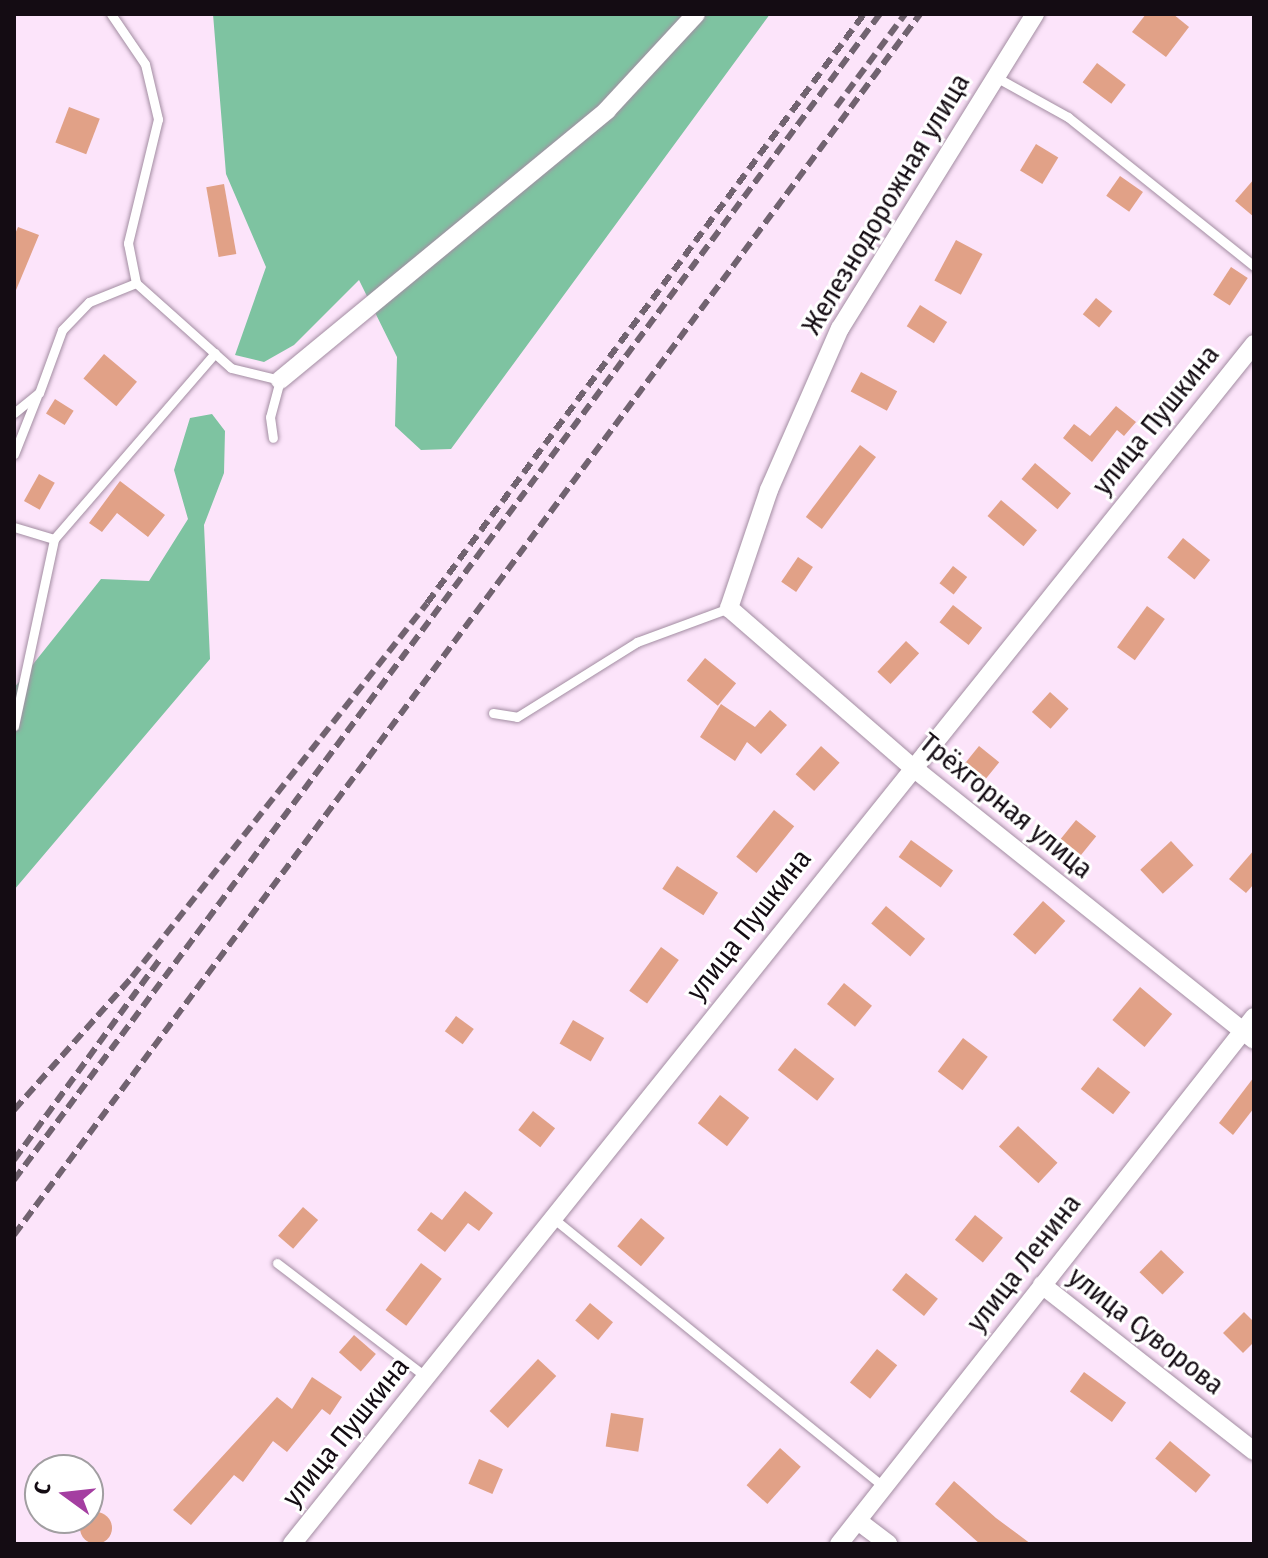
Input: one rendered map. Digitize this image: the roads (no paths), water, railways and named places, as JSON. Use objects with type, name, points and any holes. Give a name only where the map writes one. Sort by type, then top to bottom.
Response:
[{"type":"street","points":[[280,380],[607,110],[696,14]]},
{"type":"street","name":"Железнодорожная улица","points":[[729,608],[769,490],[840,328],[1035,14]]},
{"type":"street","name":"улица Пушкина","points":[[292,1544],[911,766],[1254,344]]},
{"type":"street","name":"Трёхгорная улица","points":[[729,608],[911,766],[1250,1030]]},
{"type":"street","name":"улица Ленина","points":[[839,1544],[1042,1285],[1250,1030]]},
{"type":"street","name":"улица Суворова","points":[[1042,1285],[1254,1451]]},
{"type":"street","points":[[858,1521],[888,1544]]},
{"type":"lane","points":[[111,14],[145,64],[158,119],[128,243],[136,283],[231,368],[280,380],[270,417],[273,438]]},
{"type":"lane","points":[[994,76],[1068,117],[1254,266]]},
{"type":"lane","points":[[14,454],[62,330],[89,302],[136,283]]},
{"type":"lane","points":[[14,726],[54,539],[215,353]]},
{"type":"lane","points":[[14,413],[39,393]]},
{"type":"lane","points":[[14,527],[54,539]]},
{"type":"lane","points":[[493,713],[517,717],[637,642],[729,608]]},
{"type":"lane","points":[[553,1218],[883,1486]]},
{"type":"lane","points":[[277,1263],[426,1377]]},
{"type":"railway","points":[[14,1110],[132,977],[427,603],[864,14]]},
{"type":"railway","points":[[14,1180],[880,14]]},
{"type":"railway","points":[[836,107],[905,14]]},
{"type":"railway","points":[[14,1235],[920,14]]},
{"type":"railway","points":[[14,1160],[160,959]]}]
